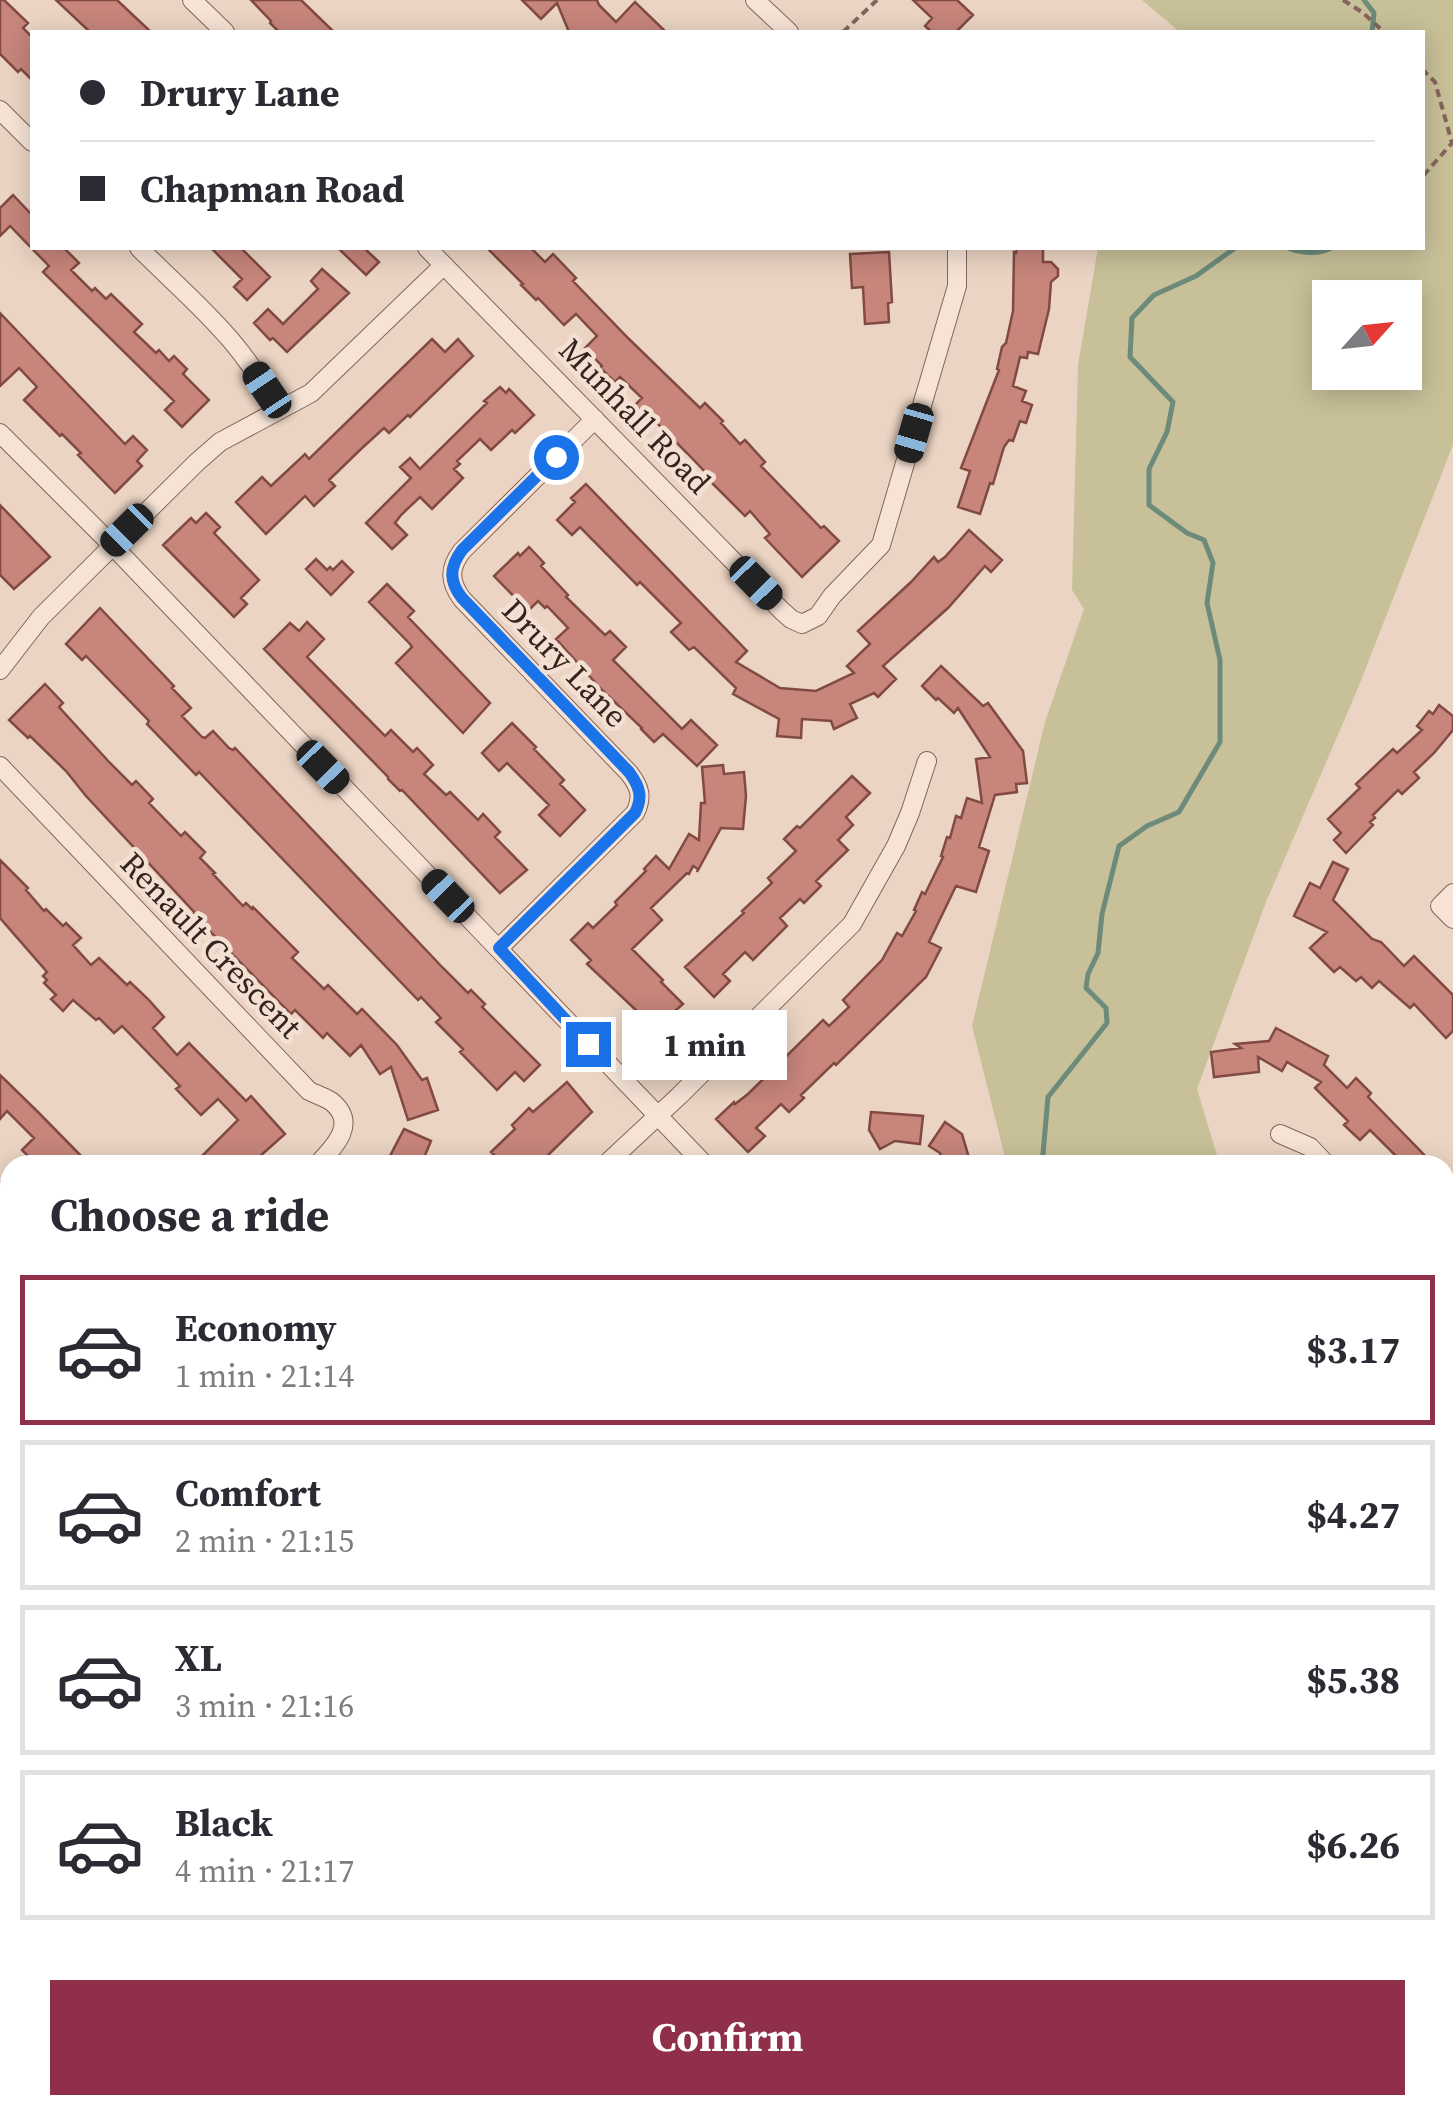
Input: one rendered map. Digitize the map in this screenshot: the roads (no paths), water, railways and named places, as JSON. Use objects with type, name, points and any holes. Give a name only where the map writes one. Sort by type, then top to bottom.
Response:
[{"type":"street","points":[[192,0],[223,30]]},
{"type":"street","points":[[755,0],[786,30]]},
{"type":"street","points":[[0,110],[30,140]]},
{"type":"street","points":[[141,250],[244,355],[276,412]]},
{"type":"street","name":"Munhall Road","points":[[429,250],[782,611],[802,624],[824,611],[832,596],[881,545],[957,286],[958,250]]},
{"type":"street","points":[[0,670],[41,617],[220,442],[311,393],[444,264]]},
{"type":"street","name":"Drury Lane","points":[[499,948],[635,813],[640,792],[629,772],[462,598],[454,588],[453,562],[596,419]]},
{"type":"street","points":[[0,433],[695,1155]]},
{"type":"street","points":[[616,1155],[852,924],[896,846],[926,760]]},
{"type":"street","name":"Renault Crescent","points":[[0,766],[309,1090],[340,1110],[345,1123],[343,1132],[326,1155]]},
{"type":"street","points":[[1280,1134],[1310,1147],[1318,1155]]},
{"type":"waterway","points":[[1364,0],[1374,13],[1372,30]]},
{"type":"waterway","points":[[1043,1155],[1048,1097],[1107,1023],[1106,1008],[1086,988],[1098,953],[1102,914],[1119,846],[1147,826],[1179,812],[1220,742],[1220,660],[1207,603],[1213,563],[1204,540],[1187,533],[1149,505],[1149,469],[1167,432],[1173,402],[1130,357],[1132,318],[1154,295],[1196,276],[1232,250]]},
{"type":"waterway","points":[[1295,250],[1326,250]]}]
